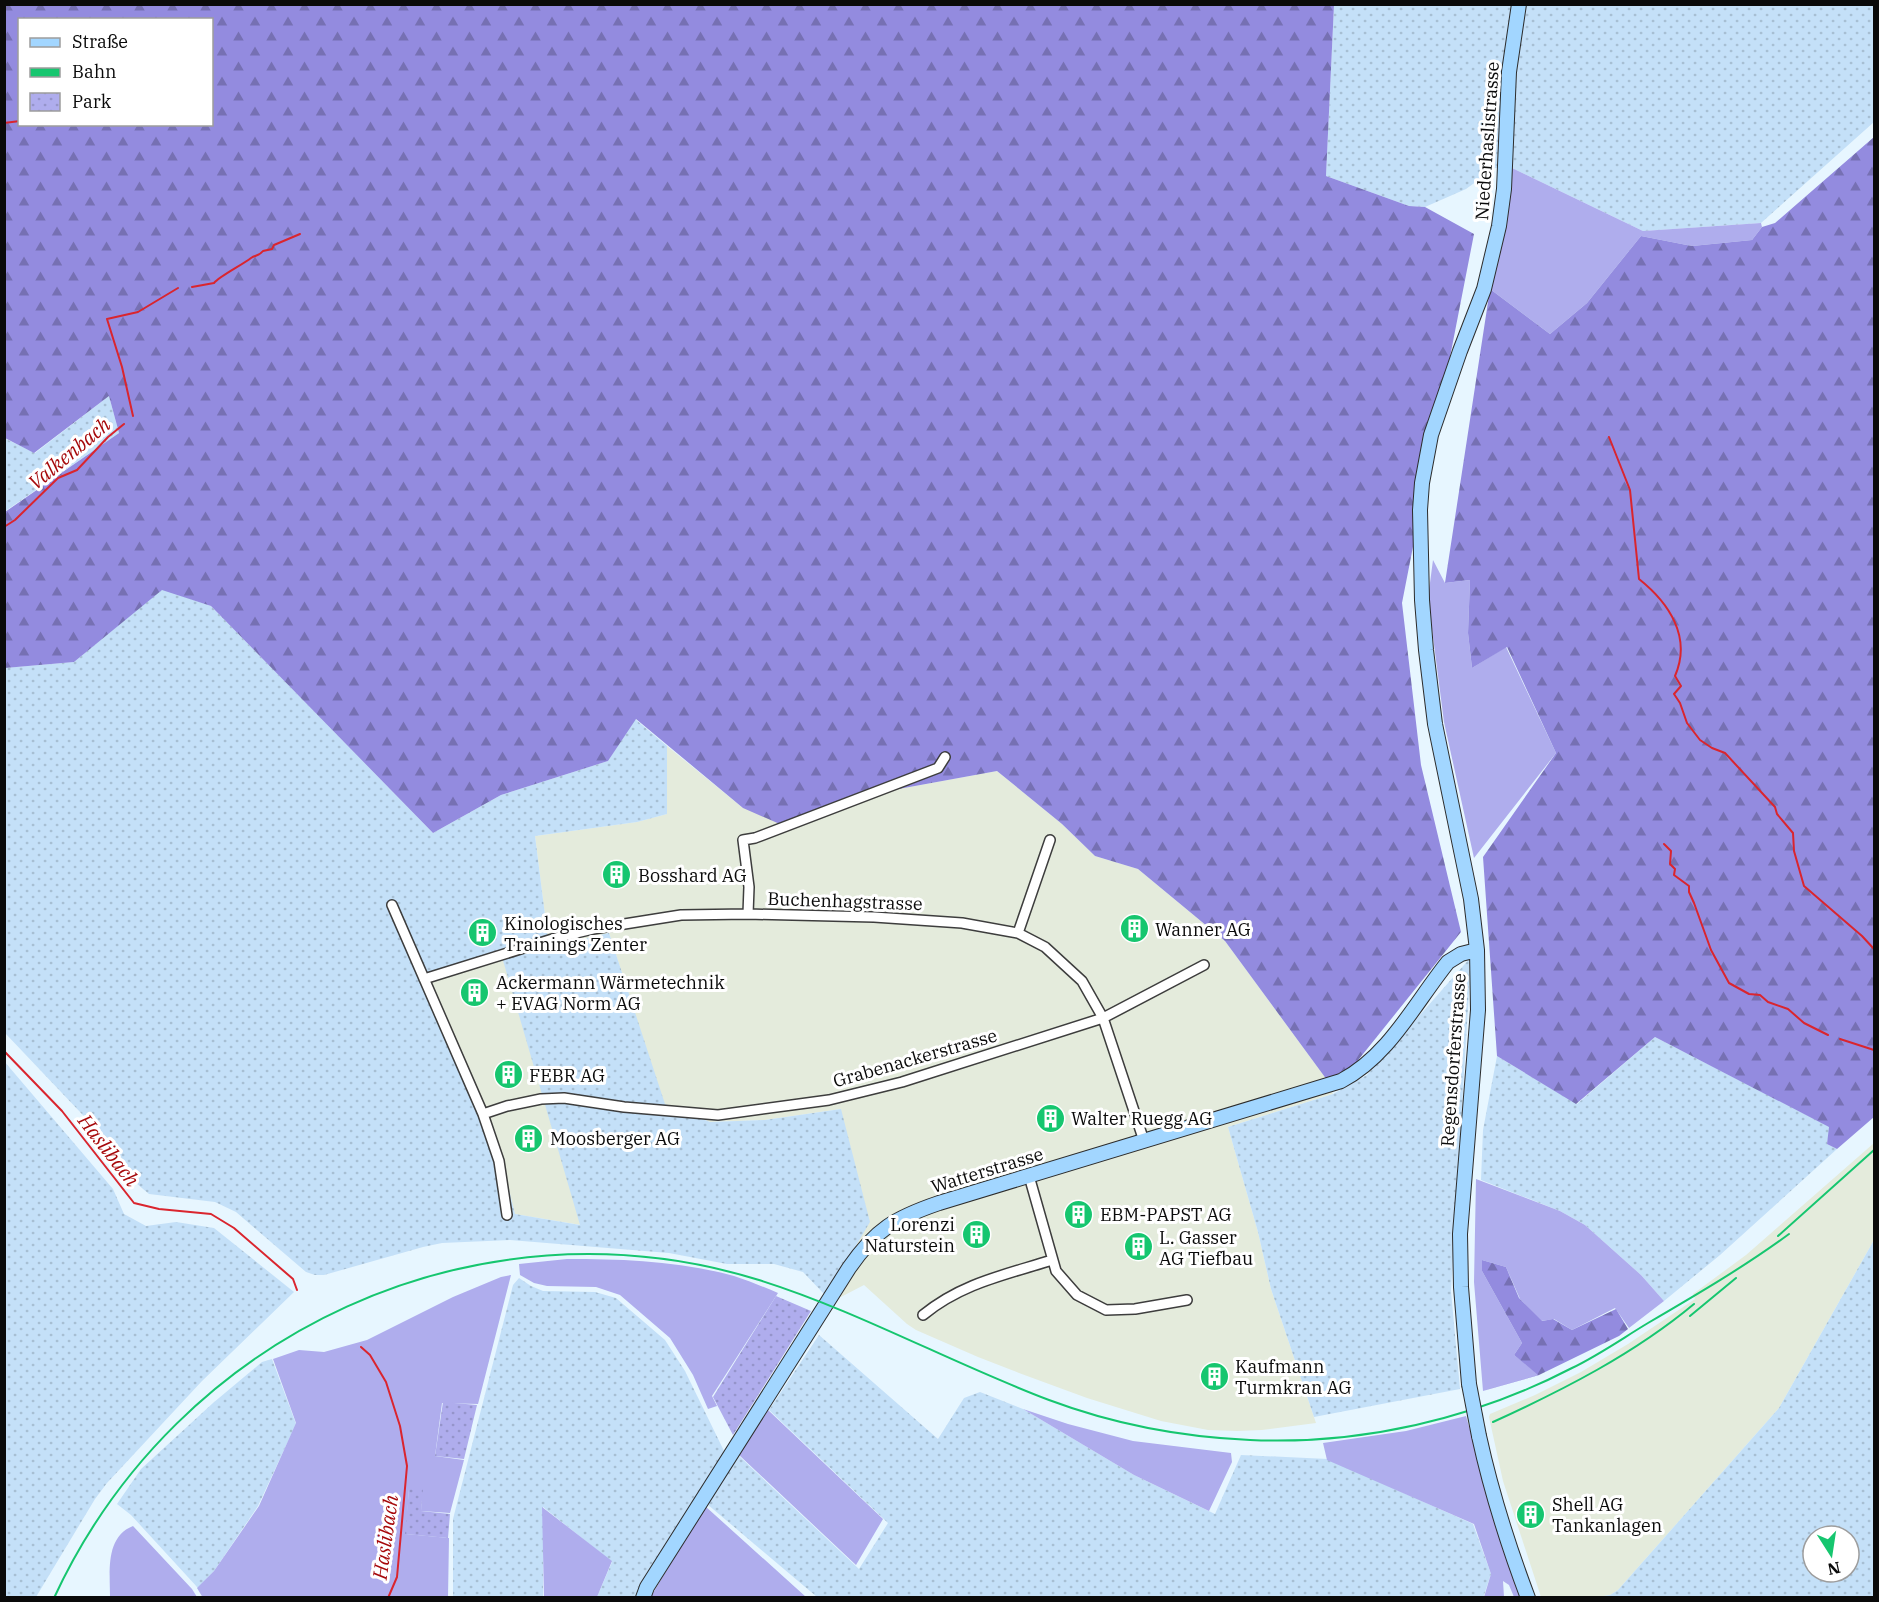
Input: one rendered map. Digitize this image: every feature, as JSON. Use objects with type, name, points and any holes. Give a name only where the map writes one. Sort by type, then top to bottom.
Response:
[{"type":"street","name":"Niederhaslistrasse","points":[[1461,347],[1484,289],[1499,226],[1504,189],[1509,72],[1520,4]]},
{"type":"street","name":"Regensdorferstrasse","points":[[1461,347],[1431,435],[1422,483],[1420,540],[1425,650],[1435,724],[1467,876],[1477,950],[1478,1010],[1460,1234],[1462,1308],[1469,1384],[1491,1488],[1528,1598]]},
{"type":"street","points":[[748,914],[749,887],[743,840],[755,838],[938,768],[945,757]]},
{"type":"street","points":[[1018,933],[1050,840]]},
{"type":"street","points":[[392,905],[483,1114],[499,1161],[507,1215]]},
{"type":"street","name":"Buchenhagstrasse","points":[[424,979],[549,939],[593,928],[681,915],[874,917],[952,922],[1018,933],[1046,947],[1082,981],[1103,1018],[1144,1141]]},
{"type":"street","name":"Watterstrasse","points":[[643,1598],[647,1587],[849,1268],[870,1240],[891,1223],[919,1210],[1324,1088],[1354,1074],[1377,1056],[1448,962],[1461,954],[1477,950]]},
{"type":"street","name":"Grabenackerstrasse","points":[[483,1114],[541,1099],[564,1098],[624,1107],[718,1115],[829,1100],[902,1082],[1103,1018],[1204,965]]},
{"type":"street","points":[[1029,1176],[1056,1272],[1077,1295],[1106,1310],[1135,1309],[1187,1300]]},
{"type":"street","points":[[923,1315],[941,1300],[969,1286],[1052,1260]]},
{"type":"shaded area","points":[[1334,5],[1874,5],[1874,122],[1761,223],[1643,231],[1512,168],[1495,168],[1466,189],[1425,207],[1409,206],[1326,176]]},
{"type":"shaded area","points":[[109,396],[119,433],[4,512],[4,438],[35,453]]},
{"type":"shaded area","points":[[162,589],[211,606],[433,833],[501,795],[608,761],[635,719],[667,746],[667,814],[637,822],[535,836],[549,947],[609,933],[665,1104],[710,1122],[765,1120],[841,1109],[870,1222],[826,1296],[803,1272],[774,1264],[727,1264],[669,1253],[510,1240],[442,1243],[324,1275],[315,1275],[306,1272],[236,1212],[215,1202],[149,1194],[136,1183],[118,1152],[5,1033],[4,668],[74,662]],"holes":[[[502,957],[580,1225],[515,1214],[493,1126],[429,981]]]},
{"type":"shaded area","points":[[667,746],[743,808],[893,790],[997,771],[1062,824],[1095,856],[1138,869],[1225,941],[1327,1080],[1333,1094],[1228,1127],[1258,1232],[1271,1289],[1316,1423],[1237,1431],[1208,1430],[1161,1421],[1087,1398],[1019,1373],[916,1330],[864,1285],[837,1299],[841,1109],[765,1120],[710,1122],[664,1104],[609,933],[549,948],[535,836],[637,822],[667,814]]},
{"type":"shaded area","points":[[503,957],[581,1225],[515,1214],[493,1126],[429,981]]},
{"type":"shaded area","points":[[1471,957],[1451,1291],[1460,1389],[1314,1417],[1271,1289],[1258,1232],[1228,1127],[1333,1094],[1367,1075]]},
{"type":"shaded area","points":[[1655,1037],[1830,1127],[1827,1144],[1837,1149],[1720,1255],[1664,1301],[1641,1275],[1585,1225],[1560,1211],[1481,1180],[1483,1130],[1497,1056],[1577,1104]]},
{"type":"shaded area","points":[[4,1061],[113,1189],[124,1214],[146,1226],[176,1222],[214,1228],[294,1292],[202,1381],[107,1483],[36,1597],[5,1597]]},
{"type":"shaded area","points":[[1874,1143],[1874,1240],[1779,1408],[1618,1590],[1610,1595],[1598,1597],[1541,1597],[1503,1481],[1490,1414],[1581,1372],[1695,1299],[1693,1294],[1746,1255]]},
{"type":"shaded area","points":[[1874,1240],[1874,1597],[1598,1597],[1610,1595],[1618,1590],[1779,1408]]},
{"type":"shaded area","points":[[519,1278],[543,1291],[595,1292],[616,1298],[665,1340],[685,1371],[726,1455],[635,1597],[597,1597],[612,1562],[543,1507],[543,1597],[453,1598],[453,1519],[513,1285]]},
{"type":"shaded area","points":[[819,1335],[938,1439],[964,1398],[980,1392],[1023,1409],[1134,1475],[1215,1514],[1241,1455],[1328,1459],[1473,1524],[1491,1574],[1483,1598],[817,1597],[707,1504],[739,1456],[859,1569],[888,1523],[769,1410]]},
{"type":"shaded area","points":[[272,1359],[296,1424],[258,1506],[214,1571],[198,1588],[131,1515],[117,1504],[141,1469],[213,1403],[262,1362]]},
{"type":"green space","points":[[5,5],[1334,5],[1326,176],[1409,206],[1425,207],[1474,234],[1402,603],[1421,765],[1461,932],[1351,1069],[1327,1080],[1225,941],[1138,869],[1095,856],[1062,824],[997,771],[893,790],[789,828],[743,808],[636,719],[608,761],[501,795],[433,833],[211,606],[162,590],[74,662],[5,668],[5,512],[119,433],[109,396],[34,453],[5,438]]},
{"type":"green space","points":[[1874,137],[1874,1117],[1837,1149],[1827,1144],[1829,1127],[1655,1037],[1576,1104],[1497,1056],[1483,857],[1556,753],[1507,647],[1472,668],[1468,633],[1470,580],[1445,583],[1490,289],[1550,334],[1587,303],[1641,236],[1692,246],[1752,240],[1762,227],[1775,223]]},
{"type":"green space","points":[[1512,168],[1643,231],[1761,223],[1762,227],[1752,240],[1692,246],[1641,236],[1587,303],[1550,334],[1490,289]]},
{"type":"green space","points":[[1433,560],[1445,583],[1470,580],[1468,633],[1472,668],[1506,647],[1556,753],[1474,858],[1444,722],[1428,598]]},
{"type":"green space","points":[[1476,1179],[1560,1211],[1585,1225],[1641,1275],[1664,1301],[1629,1328],[1615,1308],[1572,1330],[1554,1319],[1541,1321],[1520,1299],[1506,1267],[1482,1260],[1482,1271],[1522,1343],[1514,1355],[1539,1375],[1483,1391],[1474,1282]]},
{"type":"green space","points":[[567,1259],[630,1260],[693,1267],[734,1276],[778,1293],[712,1396],[717,1406],[708,1409],[693,1375],[670,1338],[620,1295],[596,1287],[547,1286],[534,1283],[520,1275],[519,1264]]},
{"type":"green space","points":[[1482,1260],[1506,1267],[1519,1298],[1542,1321],[1553,1319],[1572,1330],[1616,1309],[1628,1329],[1619,1336],[1539,1375],[1482,1391],[1538,1375],[1514,1355],[1522,1343],[1482,1271]]},
{"type":"green space","points":[[511,1275],[478,1404],[442,1403],[435,1456],[464,1460],[450,1513],[421,1511],[422,1489],[409,1489],[406,1534],[449,1538],[448,1597],[203,1598],[197,1588],[214,1571],[259,1506],[296,1423],[273,1359],[299,1350],[324,1352],[367,1340],[453,1297]]},
{"type":"green space","points":[[776,1296],[811,1311],[733,1435],[713,1397]]},
{"type":"green space","points":[[443,1402],[477,1405],[464,1459],[435,1456]]},
{"type":"green space","points":[[1023,1409],[1068,1424],[1133,1441],[1231,1453],[1232,1462],[1209,1511],[1134,1475]]},
{"type":"green space","points":[[768,1410],[883,1519],[856,1565],[739,1455]]},
{"type":"green space","points":[[1466,1416],[1499,1532],[1523,1597],[1514,1597],[1509,1585],[1503,1581],[1504,1597],[1484,1597],[1491,1574],[1474,1524],[1327,1460],[1323,1443],[1406,1431]]},
{"type":"green space","points":[[409,1489],[423,1489],[421,1511],[450,1514],[448,1538],[405,1534]]},
{"type":"green space","points":[[705,1506],[806,1597],[650,1598]]},
{"type":"green space","points":[[542,1507],[612,1561],[597,1597],[544,1597]]},
{"type":"green space","points":[[133,1526],[197,1597],[110,1597],[110,1566],[113,1547],[124,1531]]},
{"type":"waterway","points":[[4,123],[18,121]]},
{"type":"waterway","name":"Valkenbach","points":[[192,287],[214,283],[263,251],[272,249],[274,245],[300,234]]},
{"type":"waterway","name":"Valkenbach","points":[[133,416],[122,367],[107,319],[138,312],[178,288]]},
{"type":"waterway","name":"Valkenbach","points":[[4,527],[15,520],[58,478],[77,470],[108,437],[124,424]]},
{"type":"waterway","points":[[1609,437],[1630,490],[1639,579],[1660,599],[1675,622],[1679,634],[1680,662],[1675,676],[1681,686],[1674,694],[1687,723],[1700,740],[1725,753],[1775,807],[1777,814],[1793,833],[1794,851],[1804,886],[1874,949]]},
{"type":"waterway","points":[[1664,844],[1671,851],[1670,864],[1675,869],[1674,875],[1689,886],[1689,892],[1711,950],[1729,983],[1749,994],[1760,995],[1768,1002],[1788,1009],[1804,1023],[1828,1035]]},
{"type":"waterway","points":[[1840,1039],[1874,1050]]},
{"type":"waterway","name":"Haslibach","points":[[4,1051],[62,1111],[134,1203],[159,1209],[211,1214],[234,1228],[293,1279],[297,1290]]},
{"type":"waterway","name":"Haslibach","points":[[361,1347],[370,1355],[386,1382],[400,1426],[407,1466],[397,1577],[388,1598]]},
{"type":"railway","points":[[1778,1236],[1874,1150]]},
{"type":"railway","points":[[54,1598],[108,1504],[176,1424],[257,1358],[347,1307],[444,1272],[547,1256],[653,1258],[759,1280],[796,1293],[1012,1385],[1098,1416],[1148,1428],[1199,1436],[1250,1440],[1292,1440],[1375,1433],[1416,1425],[1456,1415],[1535,1386],[1601,1352],[1720,1280],[1789,1234]]},
{"type":"railway","points":[[1690,1316],[1736,1278]]},
{"type":"railway","points":[[1493,1422],[1597,1370],[1647,1339],[1694,1304]]},
{"type":"place","name":"Bosshard AG","points":[[617,875]]},
{"type":"place","name":"Wanner AG","points":[[1134,929]]},
{"type":"place","name":"Kinologisches Trainings Zenter","points":[[483,933]]},
{"type":"place","name":"Ackermann Wärmetechnik + EVAG Norm AG","points":[[475,992]]},
{"type":"place","name":"FEBR AG","points":[[508,1075]]},
{"type":"place","name":"Walter Ruegg AG","points":[[1050,1118]]},
{"type":"place","name":"Moosberger AG","points":[[529,1138]]},
{"type":"place","name":"EBM-PAPST AG","points":[[1079,1214]]},
{"type":"place","name":"Lorenzi Naturstein","points":[[976,1234]]},
{"type":"place","name":"L. Gasser AG Tiefbau","points":[[1138,1247]]},
{"type":"place","name":"Kaufmann Turmkran AG","points":[[1214,1376]]},
{"type":"place","name":"Shell AG Tankanlagen","points":[[1531,1514]]}]
